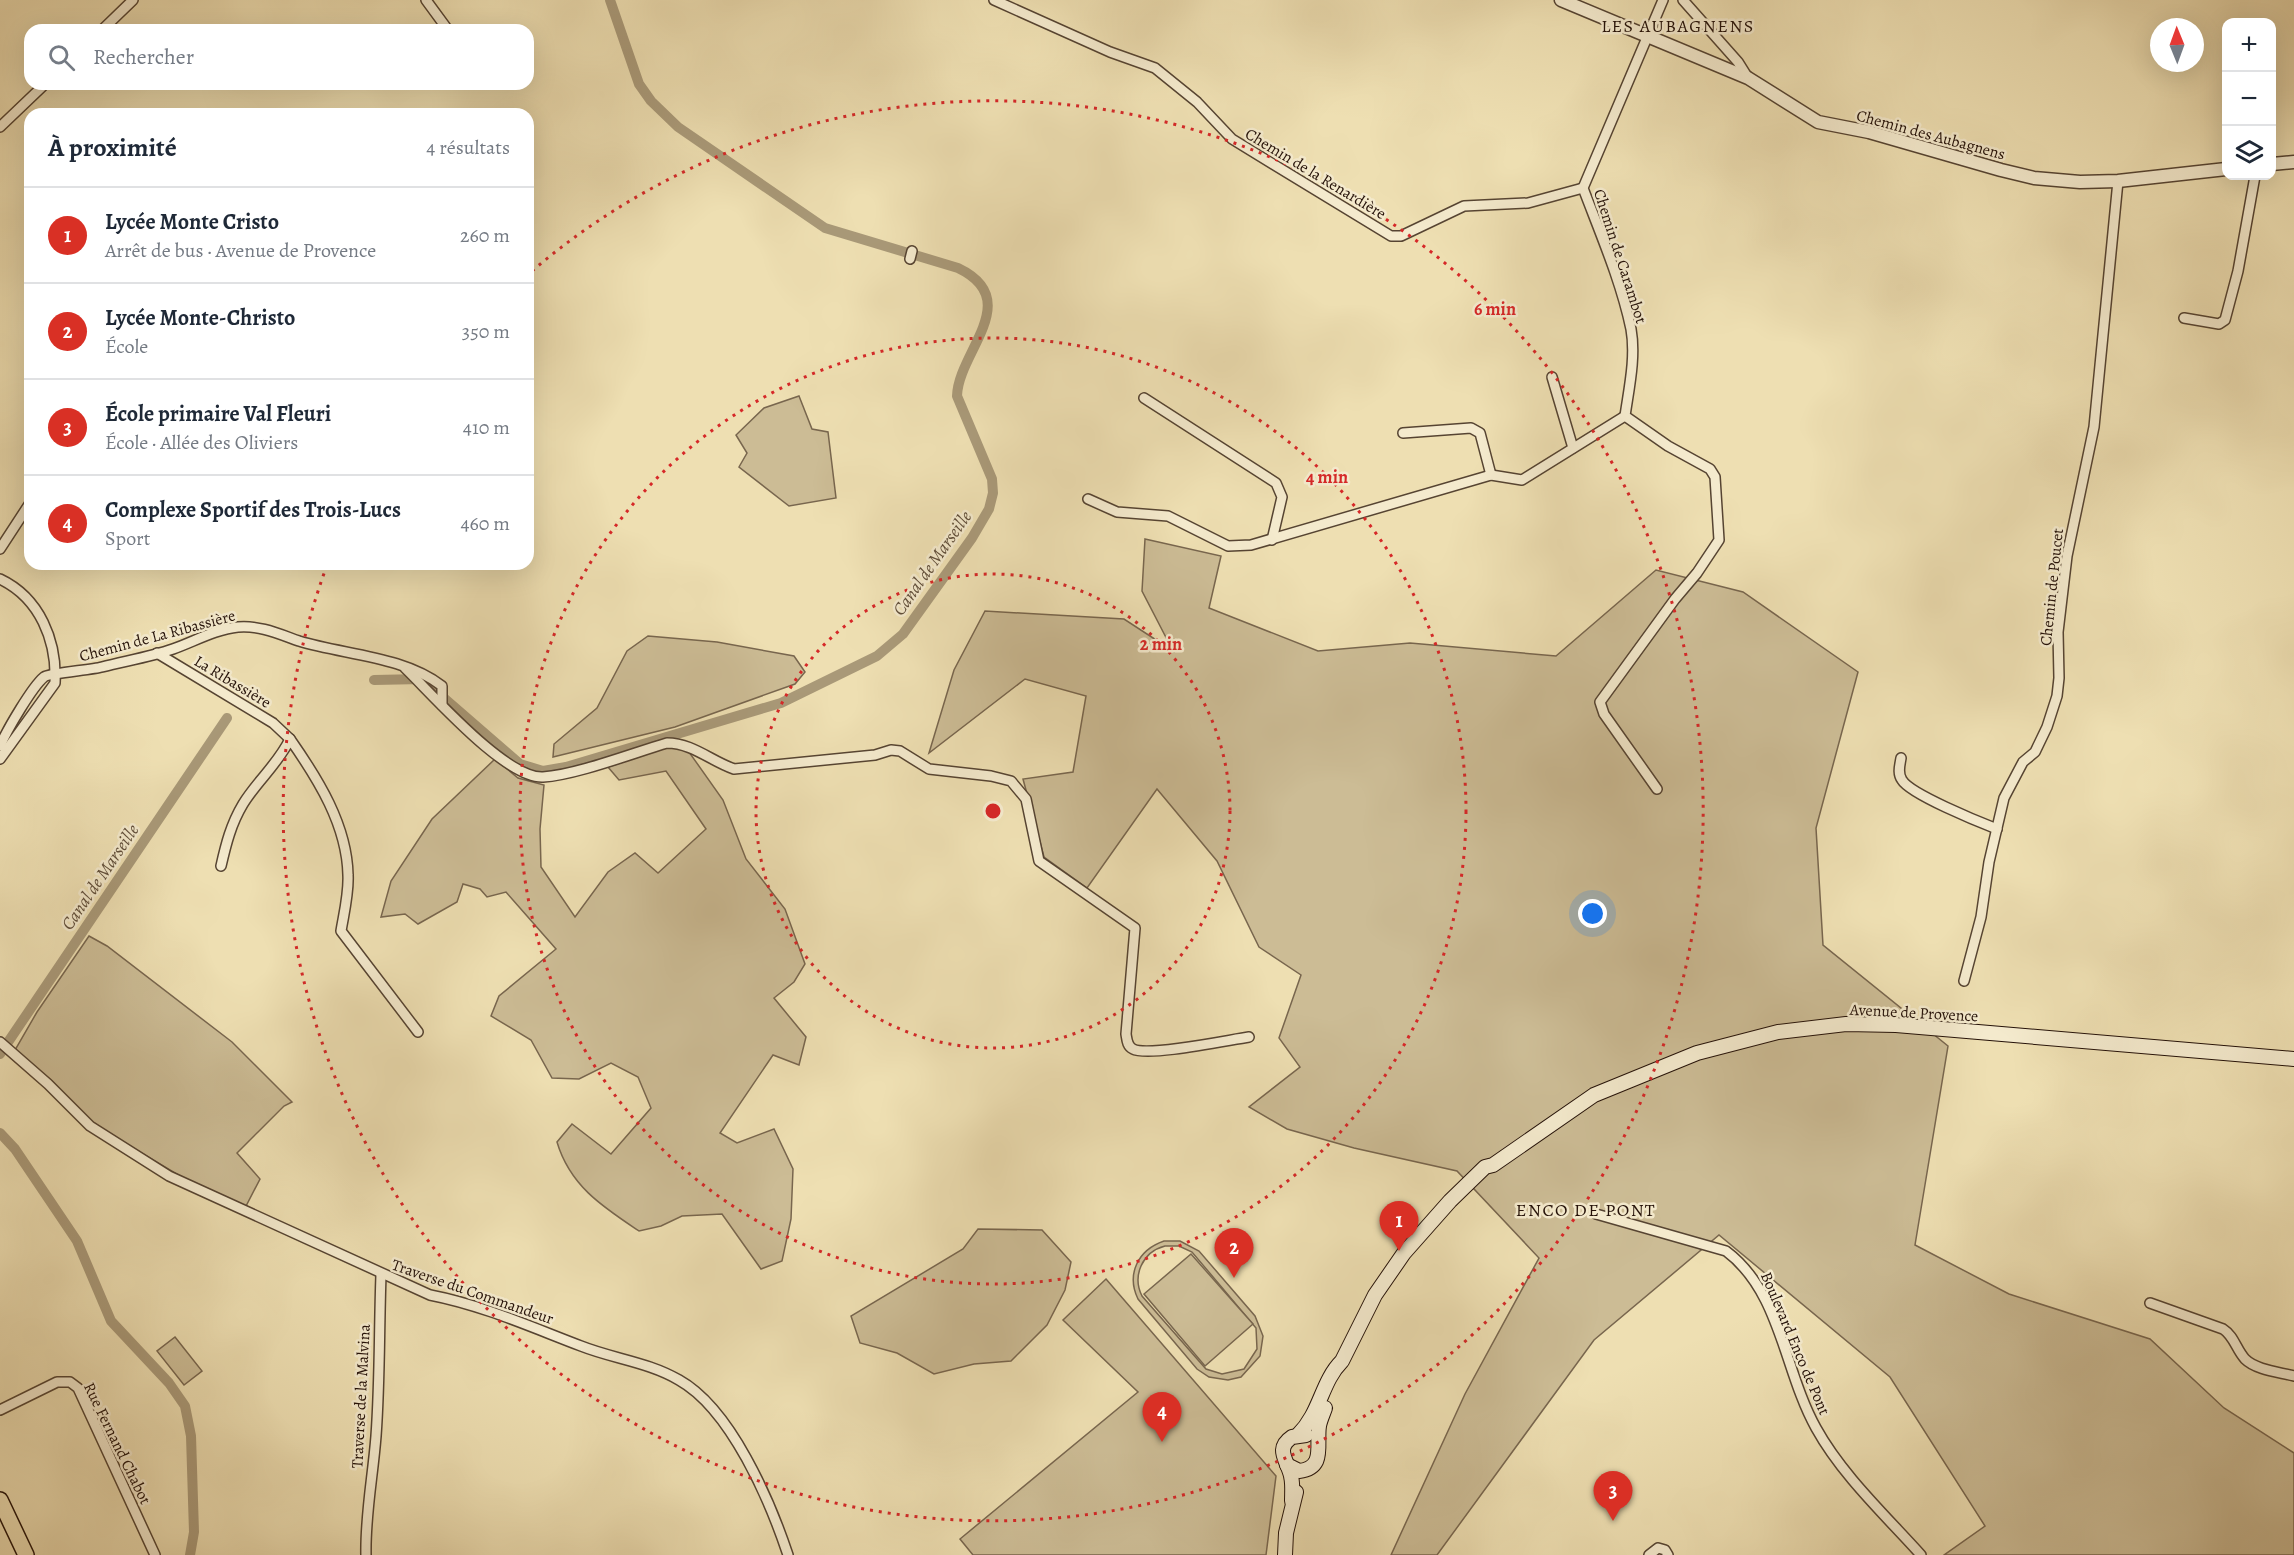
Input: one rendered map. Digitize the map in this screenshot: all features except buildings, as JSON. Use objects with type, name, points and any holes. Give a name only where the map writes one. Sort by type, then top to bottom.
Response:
[{"type":"main road","name":"Avenue de Provence","points":[[1319,1448],[1319,1426],[1342,1361],[1375,1295],[1424,1229],[1485,1167],[1493,1165],[1556,1120],[1603,1091],[1696,1053],[1778,1032],[1846,1024],[1896,1025],[2294,1059]]},
{"type":"main road","name":"Avenue de Provence","points":[[1298,1435],[1312,1419],[1334,1369],[1342,1361]]},
{"type":"main road","points":[[1284,1555],[1292,1501],[1292,1476],[1282,1455],[1283,1448],[1288,1439],[1298,1435],[1311,1437],[1319,1448],[1317,1463],[1306,1471],[1299,1472],[1287,1465]]},
{"type":"main road","points":[[1292,1501],[1306,1471]]},
{"type":"main road","points":[[0,1500],[26,1555]]},
{"type":"street","points":[[108,24],[133,0]]},
{"type":"street","points":[[426,0],[444,24]]},
{"type":"street","name":"Chemin de la Renardière","points":[[994,0],[1110,52],[1155,68],[1197,102],[1232,139],[1391,236],[1401,236],[1464,206],[1528,203],[1583,188]]},
{"type":"street","name":"Chemin des Aubagnens","points":[[1561,0],[1748,78],[1818,122],[1869,132],[2034,178],[2080,182],[2118,181],[2222,169]]},
{"type":"street","name":"Chemin de Carambot","points":[[1625,417],[1632,365],[1631,330],[1604,241],[1583,188],[1663,0]]},
{"type":"street","points":[[1683,0],[1738,62],[1748,78]]},
{"type":"street","points":[[0,127],[39,90]]},
{"type":"street","points":[[2276,164],[2294,162]]},
{"type":"street","points":[[2184,318],[2219,324],[2225,320],[2238,271],[2254,180]]},
{"type":"street","name":"Chemin de Poucet","points":[[1964,981],[1981,917],[2004,798],[2023,762],[2035,752],[2048,727],[2057,696],[2058,632],[2067,556],[2094,427],[2118,181]]},
{"type":"street","points":[[1552,377],[1573,448]]},
{"type":"street","points":[[1144,398],[1276,483],[1282,497],[1272,540]]},
{"type":"street","points":[[1088,499],[1117,512],[1168,516],[1228,546],[1240,547],[1272,540],[1491,475],[1522,480],[1625,417],[1714,473],[1719,521],[1719,540],[1600,702],[1604,714],[1657,789]]},
{"type":"street","points":[[1403,433],[1471,428],[1480,433],[1491,475]]},
{"type":"street","points":[[0,549],[24,512]]},
{"type":"street","points":[[0,579],[30,601],[48,628],[56,672],[55,683],[0,759]]},
{"type":"street","name":"Chemin de La Ribassière","points":[[56,672],[66,674],[92,670],[157,653],[234,627],[246,626],[281,633],[411,674],[428,675],[442,686],[442,698]]},
{"type":"street","name":"La Ribassière","points":[[157,653],[273,723],[290,739],[308,765],[337,820],[348,875],[342,931],[418,1032]]},
{"type":"street","points":[[0,746],[6,732],[45,676],[56,672]]},
{"type":"street","name":"Chemin de La Ribassière","points":[[411,674],[442,698],[497,755],[528,775],[543,777],[570,772],[674,743],[691,747],[715,762],[734,769],[864,757],[891,750],[900,751],[929,769],[991,776],[1011,781],[1026,800],[1039,861],[1135,928],[1125,1034],[1127,1043],[1133,1049],[1150,1052],[1249,1037]]},
{"type":"street","points":[[221,866],[229,831],[243,804],[283,755],[290,739]]},
{"type":"street","points":[[1901,758],[1900,777],[1903,783],[1922,795],[1997,828]]},
{"type":"street","name":"Traverse du Commandeur","points":[[0,1042],[90,1126],[169,1176],[381,1275],[430,1295],[478,1306],[593,1351],[638,1361],[680,1380],[703,1401],[740,1448],[764,1489],[788,1555]]},
{"type":"street","name":"Boulevard Enco de Pont","points":[[1596,1214],[1726,1251],[1743,1264],[1759,1286],[1815,1427],[1852,1476],[1921,1555]]},
{"type":"street","name":"Traverse de la Malvina","points":[[366,1555],[366,1532],[376,1439],[381,1275]]},
{"type":"street","points":[[2150,1303],[2223,1329],[2230,1334],[2247,1361],[2256,1367],[2294,1377]]},
{"type":"street","name":"Rue Fernand Chabot","points":[[0,1410],[57,1382],[70,1382],[78,1388],[155,1555]]},
{"type":"street","points":[[1649,1555],[1658,1548],[1665,1550],[1668,1555]]},
{"type":"shaded area","points":[[799,396],[812,429],[828,432],[836,498],[789,506],[739,467],[747,453],[736,435],[764,408]]},
{"type":"shaded area","points":[[1145,539],[1221,556],[1209,608],[1318,651],[1410,643],[1556,656],[1656,570],[1743,592],[1858,672],[1816,828],[1823,945],[1948,1046],[1915,1245],[2009,1294],[2150,1339],[2224,1408],[2294,1453],[2294,1555],[1944,1555],[1985,1526],[1890,1377],[1719,1235],[1594,1340],[1437,1555],[1391,1555],[1465,1394],[1539,1258],[1457,1171],[1354,1148],[1287,1129],[1249,1107],[1300,1067],[1279,1038],[1301,975],[1259,947],[1217,861],[1157,789],[1087,888],[1044,857],[1023,779],[1073,772],[1086,696],[1025,679],[929,753],[954,670],[985,611],[1124,619],[1173,651],[1142,591]]},
{"type":"shaded area","points":[[648,636],[717,642],[794,656],[805,672],[795,684],[675,727],[553,757],[554,744],[597,708],[627,651]]},
{"type":"shaded area","points":[[678,747],[689,752],[723,800],[746,859],[785,909],[805,964],[794,982],[774,998],[806,1037],[799,1065],[773,1055],[720,1133],[737,1143],[774,1129],[793,1169],[791,1219],[782,1261],[761,1269],[722,1214],[682,1216],[661,1226],[639,1231],[589,1194],[570,1171],[557,1142],[572,1124],[611,1154],[651,1108],[638,1077],[611,1063],[579,1079],[552,1078],[531,1040],[491,1016],[499,996],[556,949],[506,892],[487,897],[480,889],[463,884],[457,902],[418,924],[405,914],[381,917],[391,881],[432,819],[495,759],[518,778],[544,785],[540,829],[541,867],[575,917],[608,872],[635,853],[658,873],[706,829],[666,771],[619,780],[608,767],[664,748]]},
{"type":"shaded area","points":[[89,936],[107,946],[232,1042],[292,1102],[284,1106],[237,1153],[260,1179],[245,1208],[205,1191],[90,1120],[51,1080],[15,1050],[37,1012]]},
{"type":"shaded area","points":[[978,1229],[1042,1230],[1071,1262],[1065,1290],[1047,1325],[1011,1361],[974,1364],[934,1374],[897,1353],[860,1343],[851,1316],[963,1249]]},
{"type":"shaded area","points":[[1164,1241],[1180,1241],[1199,1251],[1255,1316],[1263,1336],[1260,1356],[1241,1377],[1228,1380],[1209,1377],[1197,1369],[1138,1299],[1133,1281],[1134,1272],[1141,1257],[1155,1245]],"holes":[[[1165,1246],[1179,1246],[1192,1252],[1256,1328],[1257,1349],[1244,1369],[1222,1374],[1206,1369],[1142,1296],[1138,1281],[1145,1259],[1157,1249]]]},
{"type":"shaded area","points":[[1191,1254],[1253,1324],[1205,1366],[1144,1294]]},
{"type":"shaded area","points":[[1106,1279],[1276,1476],[1266,1555],[973,1555],[960,1539],[1138,1392],[1063,1320]]},
{"type":"shaded area","points":[[175,1337],[202,1371],[184,1385],[157,1351]]},
{"type":"waterway","name":"Canal de Marseille","points":[[374,680],[422,679],[520,764],[543,771],[566,767],[781,703],[877,656],[903,634],[972,538],[989,509],[993,493],[992,479],[957,396],[960,379],[983,328],[987,311],[986,295],[977,281],[958,268],[825,228],[678,127],[651,101],[639,84],[610,0]]},
{"type":"waterway","name":"Canal de Marseille","points":[[0,1054],[227,718]]},
{"type":"waterway","name":"Canal de Marseille","points":[[0,1133],[15,1149],[77,1241],[111,1321],[169,1383],[185,1406],[191,1436],[194,1532],[190,1555]]},
{"type":"place","name":"Lycée Monte Cristo","points":[[1399,1251]]},
{"type":"place","name":"Lycée Monte-Christo","points":[[1234,1278]]},
{"type":"place","name":"Complexe Sportif des Trois-Lucs","points":[[1162,1442]]},
{"type":"place","name":"École primaire Val Fleuri","points":[[1613,1521]]},
{"type":"district","name":"LES AUBAGNENS","points":[[1678,26]]},
{"type":"district","name":"ENCO DE PONT","points":[[1586,1210]]}]
